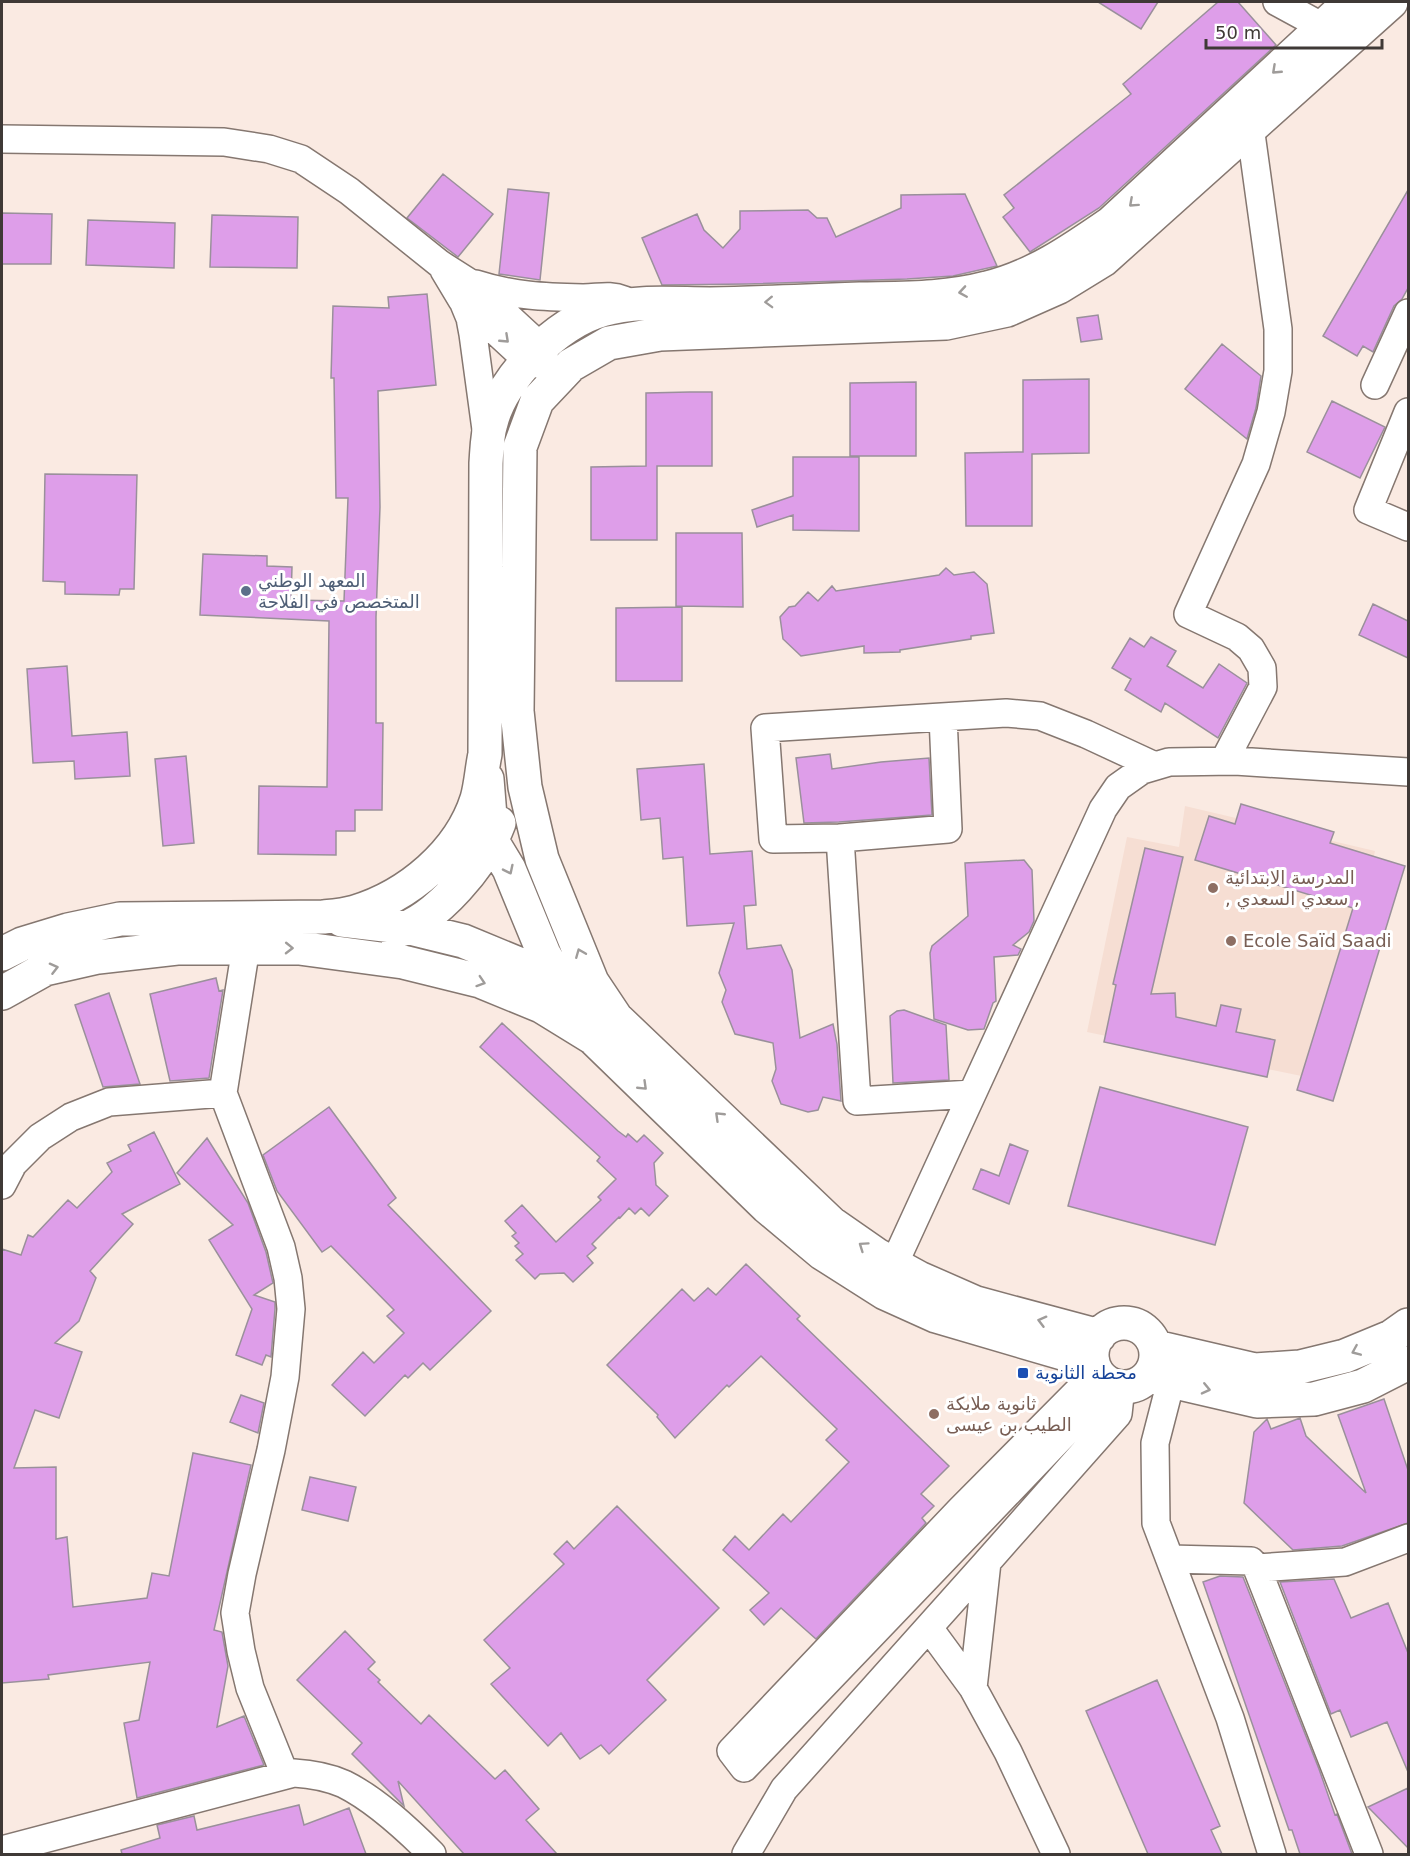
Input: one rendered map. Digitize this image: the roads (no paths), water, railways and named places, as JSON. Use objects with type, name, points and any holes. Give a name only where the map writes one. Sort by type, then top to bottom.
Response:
[{"type":"street","points":[[1277,2],[1323,27]]},
{"type":"street","points":[[546,360],[609,343],[660,334],[946,323],[1007,310],[1059,287],[1103,260],[1248,113],[1323,27],[1350,2]]},
{"type":"street","points":[[605,1028],[579,1018],[544,954],[509,869],[492,841],[484,754],[486,463],[491,422],[503,393],[546,360],[570,325],[601,310],[634,304],[720,304],[934,296],[987,288],[1034,271],[1075,248],[1111,223],[1391,2]]},
{"type":"street","points":[[1224,761],[1263,687],[1262,668],[1251,649],[1237,637],[1188,614],[1256,464],[1271,412],[1278,371],[1278,329],[1248,113]]},
{"type":"street","points":[[2,139],[224,142],[269,149],[301,159],[349,191],[440,264],[466,291],[530,337],[546,360],[537,401],[520,447],[517,711],[525,787],[542,859],[592,982],[605,1028],[767,1207],[822,1253],[890,1279],[936,1316],[1125,1368],[1257,1401],[1314,1400],[1363,1386],[1408,1364]]},
{"type":"street","points":[[466,291],[586,298],[612,296],[634,304]]},
{"type":"street","points":[[466,291],[488,443]]},
{"type":"street","points":[[1375,386],[1408,313]]},
{"type":"street","points":[[1408,416],[1368,510],[1408,527]]},
{"type":"street","points":[[944,717],[948,829],[840,838],[772,839],[765,728],[1006,712],[1040,716],[1086,734],[1155,766]]},
{"type":"street","points":[[2,993],[45,969],[98,957],[177,948],[323,917],[354,913],[390,898],[429,872],[460,835],[477,799],[484,754]]},
{"type":"street","points":[[327,952],[410,928],[443,902],[470,873],[492,841],[522,757]]},
{"type":"street","points":[[890,1279],[1103,809],[1118,787],[1142,770],[1170,762],[1224,761],[1408,772]]},
{"type":"street","points":[[840,838],[857,1101],[972,1094]]},
{"type":"street","points":[[323,917],[410,928],[463,940],[560,981]]},
{"type":"street","points":[[2,954],[22,944],[68,930],[120,919],[248,933],[299,948],[403,962],[480,981],[541,1006],[605,1028]]},
{"type":"street","points":[[248,933],[223,1092],[281,1247],[288,1278],[291,1309],[285,1377],[271,1450],[244,1563],[236,1613],[241,1651],[250,1688],[285,1775]]},
{"type":"street","points":[[2,1185],[13,1164],[40,1137],[71,1117],[109,1102],[223,1092]]},
{"type":"street","points":[[1125,1368],[744,1768],[732,1752],[952,1518],[1125,1368],[1255,1370],[1300,1367],[1345,1356],[1391,1337],[1408,1325]]},
{"type":"street","points":[[1125,1368],[1155,1443],[1156,1523],[1230,1718],[1272,1854]]},
{"type":"street","points":[[746,1854],[784,1789],[1118,1414],[1125,1368]]},
{"type":"street","points":[[1257,1568],[1345,1562],[1408,1538]]},
{"type":"street","points":[[1170,1560],[1251,1561],[1257,1568],[1369,1854]]},
{"type":"street","points":[[973,1688],[987,1562]]},
{"type":"street","points":[[929,1628],[973,1688],[1008,1752],[1056,1854]]},
{"type":"street","points":[[804,1706],[817,1753]]},
{"type":"street","points":[[2,1850],[294,1773],[315,1774],[344,1784],[376,1805],[432,1854]]},
{"type":"place","name":"المعهد الوطني المتخصص في الفلاحة","points":[[246,591]]},
{"type":"place","name":"المدرسة الابتدائية , سعدي السعدي ,","points":[[1213,888]]},
{"type":"place","name":"Ecole Saïd Saadi","points":[[1231,941]]},
{"type":"place","name":"محطة الثانوية","points":[[1023,1373]]},
{"type":"place","name":"ثانوية ملايكة الطيب بن عيسى","points":[[934,1414]]}]
